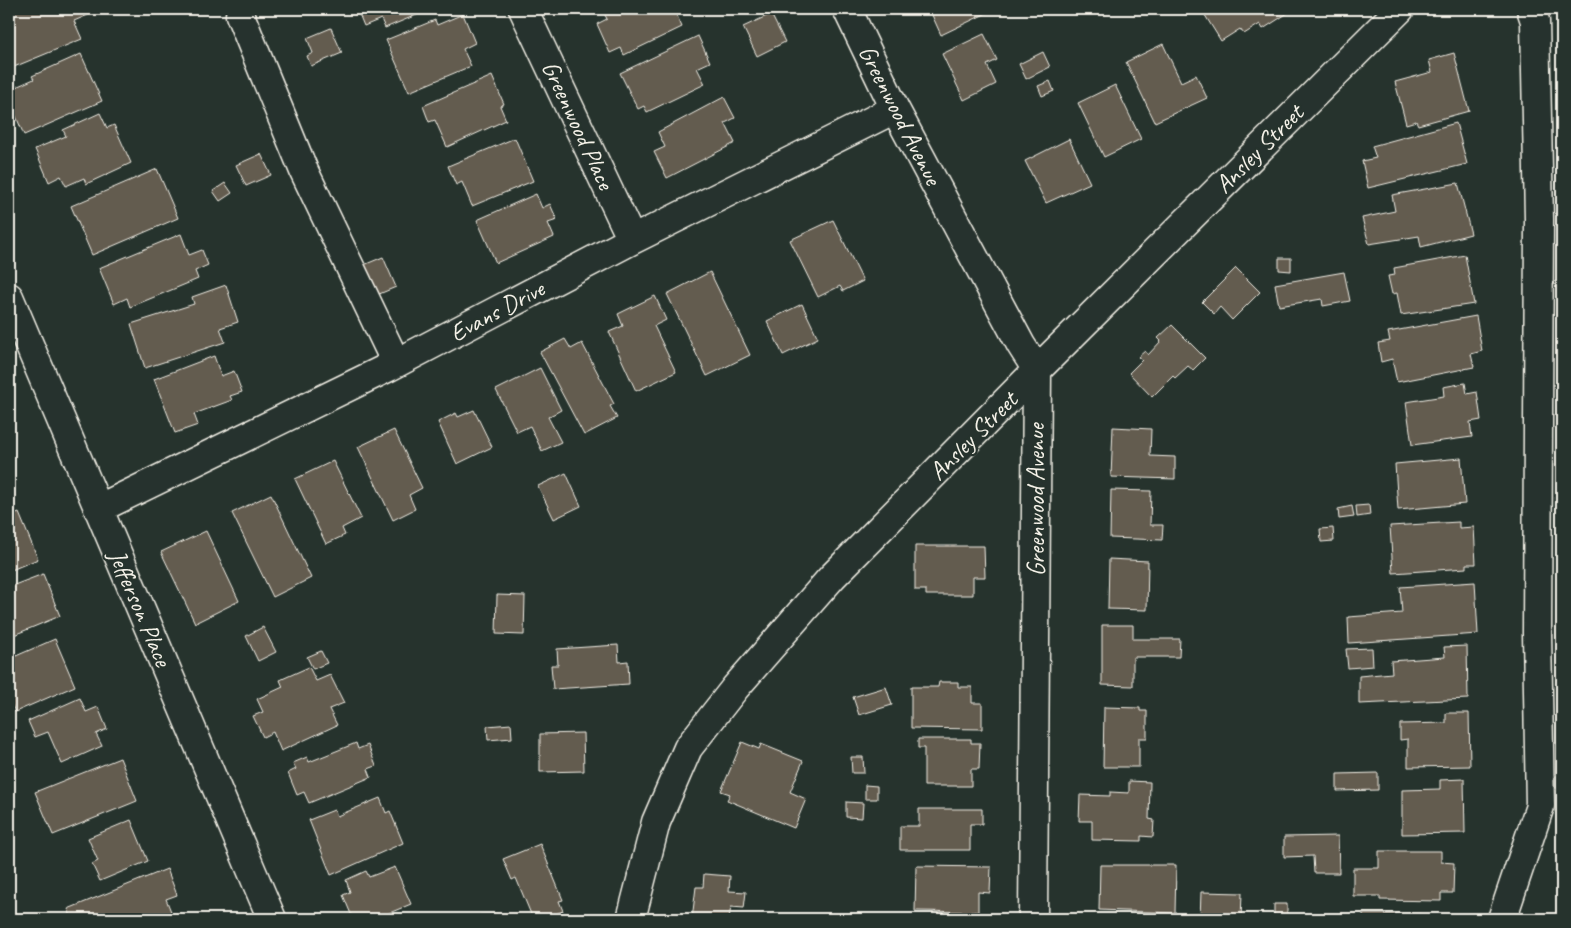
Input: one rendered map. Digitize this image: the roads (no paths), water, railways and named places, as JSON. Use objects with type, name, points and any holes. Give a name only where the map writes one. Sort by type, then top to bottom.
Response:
[{"type":"street","name":"Greenwood Place","points":[[523,9],[632,240]]},
{"type":"street","name":"Greenwood Avenue","points":[[847,9],[895,109],[1021,345],[1037,370],[1032,919]]},
{"type":"street","name":"Ansley Street","points":[[631,919],[656,822],[688,748],[735,688],[832,577],[1400,9]]},
{"type":"street","points":[[1502,919],[1551,805],[1537,633],[1539,219],[1535,21],[1531,9]]},
{"type":"street","points":[[240,16],[304,171],[396,363]]},
{"type":"street","name":"Evans Drive","points":[[98,509],[396,363],[632,240],[895,109]]},
{"type":"street","name":"Jefferson Place","points":[[9,297],[272,919]]}]
